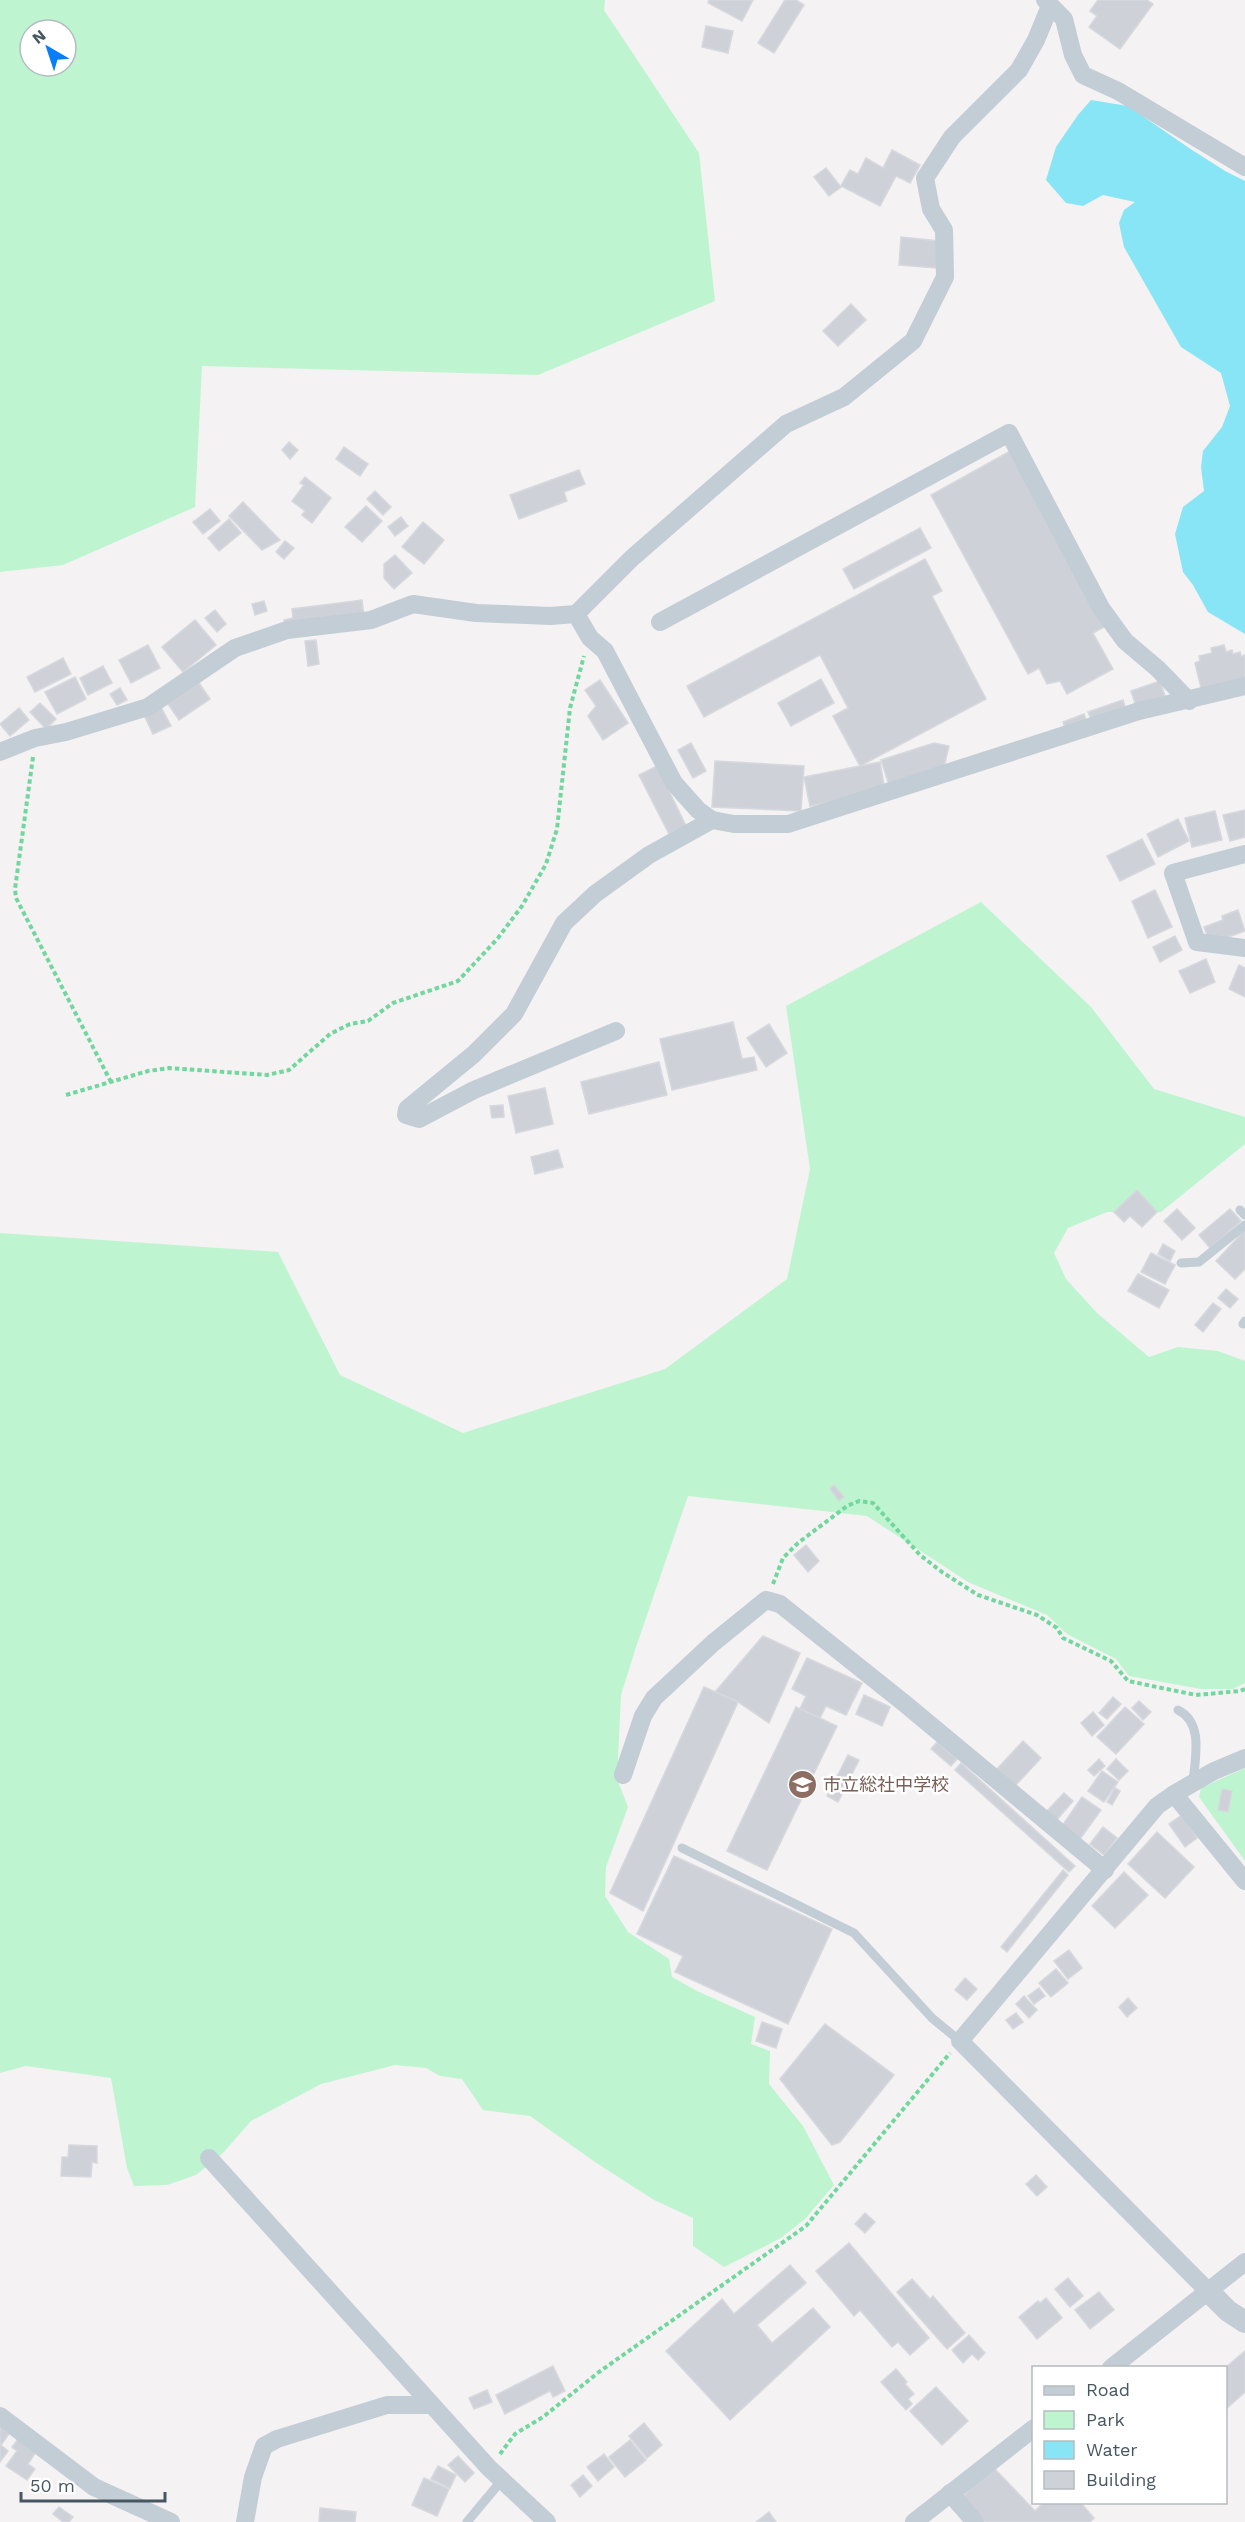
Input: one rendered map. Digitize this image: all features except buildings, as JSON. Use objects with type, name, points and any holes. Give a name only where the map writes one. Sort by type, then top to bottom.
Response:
[{"type":"street","points":[[0,752],[35,738],[66,732],[148,707],[235,648],[287,630],[371,620],[413,604],[435,605],[476,613],[550,616],[576,614],[632,558],[786,424],[844,397],[913,341],[945,277],[944,230],[931,209],[925,178],[952,137],[1019,70],[1036,40],[1047,3],[1064,19],[1074,55],[1083,75],[1118,91],[1245,167]]},
{"type":"street","points":[[660,622],[1009,433],[1101,608],[1125,641],[1158,669],[1189,701]]},
{"type":"street","points":[[576,614],[590,638],[605,651],[674,783],[698,810],[712,819],[734,824],[788,824],[1139,711],[1245,686]]},
{"type":"street","points":[[616,1031],[474,1090],[419,1119],[406,1115],[407,1109],[474,1053],[514,1014],[564,923],[595,894],[649,855],[712,819]]},
{"type":"street","points":[[1245,854],[1173,873],[1197,942],[1245,948]]},
{"type":"street","points":[[622,1775],[643,1716],[654,1698],[712,1643],[766,1600],[770,1600],[780,1604],[904,1703],[1105,1870]]},
{"type":"street","points":[[1245,1758],[1214,1771],[1157,1806],[960,2041],[1228,2311],[1245,2322]]},
{"type":"street","points":[[1174,1794],[1245,1881]]},
{"type":"street","points":[[209,2158],[496,2474],[547,2522]]},
{"type":"street","points":[[1112,2366],[1245,2262]]},
{"type":"street","points":[[245,2522],[253,2477],[264,2446],[277,2439],[387,2404],[432,2405]]},
{"type":"street","points":[[0,2416],[94,2487],[171,2522]]},
{"type":"street","points":[[914,2522],[1032,2430]]},
{"type":"street","points":[[950,2493],[975,2522]]},
{"type":"lane","points":[[1181,1263],[1199,1262],[1245,1225]]},
{"type":"lane","points":[[1178,1710],[1194,1724],[1196,1741],[1193,1783]]},
{"type":"lane","points":[[682,1848],[854,1933],[932,2018],[960,2041]]},
{"type":"lane","points":[[467,2522],[496,2474]]},
{"type":"path","points":[[66,1095],[148,1071],[168,1068],[267,1075],[290,1070],[330,1034],[350,1024],[369,1021],[393,1003],[458,981],[498,938],[522,906],[546,864],[557,829],[570,708],[590,638]]},
{"type":"path","points":[[35,738],[15,889],[16,898],[111,1082]]},
{"type":"path","points":[[770,1600],[774,1576],[783,1558],[798,1543],[847,1506],[859,1501],[873,1503],[920,1555],[942,1572],[978,1595],[1037,1615],[1057,1628],[1064,1638],[1111,1661],[1128,1681],[1196,1695],[1245,1689]]},
{"type":"path","points":[[496,2474],[515,2434],[543,2417],[599,2372],[806,2226],[960,2041]]},
{"type":"green space","points":[[0,0],[605,0],[604,10],[699,153],[715,301],[538,375],[202,366],[195,507],[63,565],[0,572]]},
{"type":"green space","points":[[981,902],[1091,1007],[1154,1089],[1245,1117],[1245,1144],[1161,1212],[1107,1212],[1068,1228],[1054,1253],[1066,1279],[1097,1313],[1149,1357],[1178,1347],[1218,1351],[1245,1361],[1245,1683],[1233,1689],[1201,1689],[1129,1676],[1116,1659],[1067,1634],[1047,1615],[968,1582],[867,1516],[688,1496],[621,1695],[617,1779],[628,1807],[606,1867],[605,1896],[628,1932],[669,1959],[672,1977],[755,2017],[751,2044],[770,2051],[769,2084],[803,2126],[834,2185],[805,2219],[781,2238],[724,2267],[693,2246],[693,2218],[654,2200],[530,2116],[483,2110],[462,2079],[440,2076],[426,2068],[395,2065],[321,2084],[251,2121],[223,2153],[196,2175],[167,2185],[134,2186],[127,2168],[111,2078],[26,2066],[0,2073],[0,1233],[278,1252],[340,1375],[463,1433],[665,1369],[787,1279],[810,1169],[786,1006]]},
{"type":"green space","points":[[1245,1768],[1245,1861],[1199,1797],[1201,1788]]},
{"type":"water","points":[[1091,100],[1128,106],[1189,148],[1245,181],[1245,634],[1208,612],[1183,572],[1175,534],[1183,507],[1204,491],[1201,467],[1203,451],[1222,427],[1230,406],[1221,373],[1181,347],[1124,247],[1119,223],[1124,210],[1135,202],[1103,195],[1083,206],[1066,203],[1046,180],[1056,147]]},
{"type":"place","name":"市立総社中学校","points":[[802,1784]]}]
